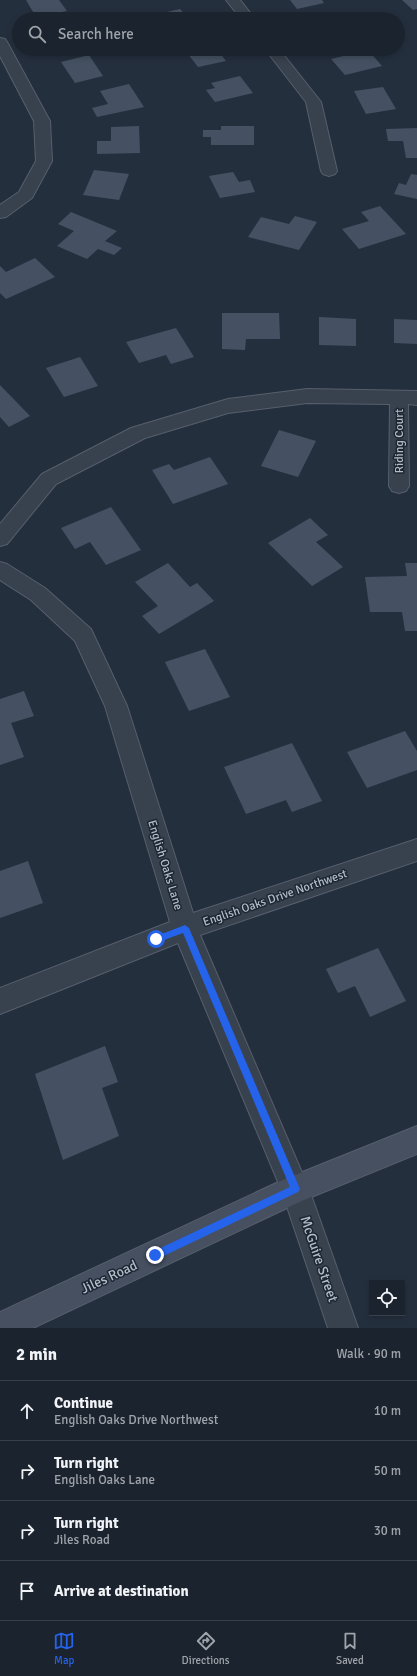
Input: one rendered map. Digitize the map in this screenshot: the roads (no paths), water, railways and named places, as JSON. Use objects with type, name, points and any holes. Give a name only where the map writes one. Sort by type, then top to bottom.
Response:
[{"type":"street","points":[[233,0],[242,12]]},
{"type":"street","points":[[0,42],[42,121],[44,161],[26,195],[0,213]]},
{"type":"street","points":[[278,56],[314,102],[329,171]]},
{"type":"street","points":[[0,538],[49,479],[138,433],[228,406],[307,396],[408,398]]},
{"type":"street","name":"Riding Court","points":[[399,486],[408,398]]},
{"type":"street","name":"English Oaks Lane","points":[[0,570],[38,594],[83,635],[116,706],[185,928],[295,1189]]},
{"type":"street","name":"English Oaks Drive Northwest","points":[[0,1001],[185,928],[417,850]]},
{"type":"street","name":"Jiles Road","points":[[0,1328],[295,1189],[417,1140]]},
{"type":"street","name":"McGuire Street","points":[[295,1189],[343,1328]]}]
